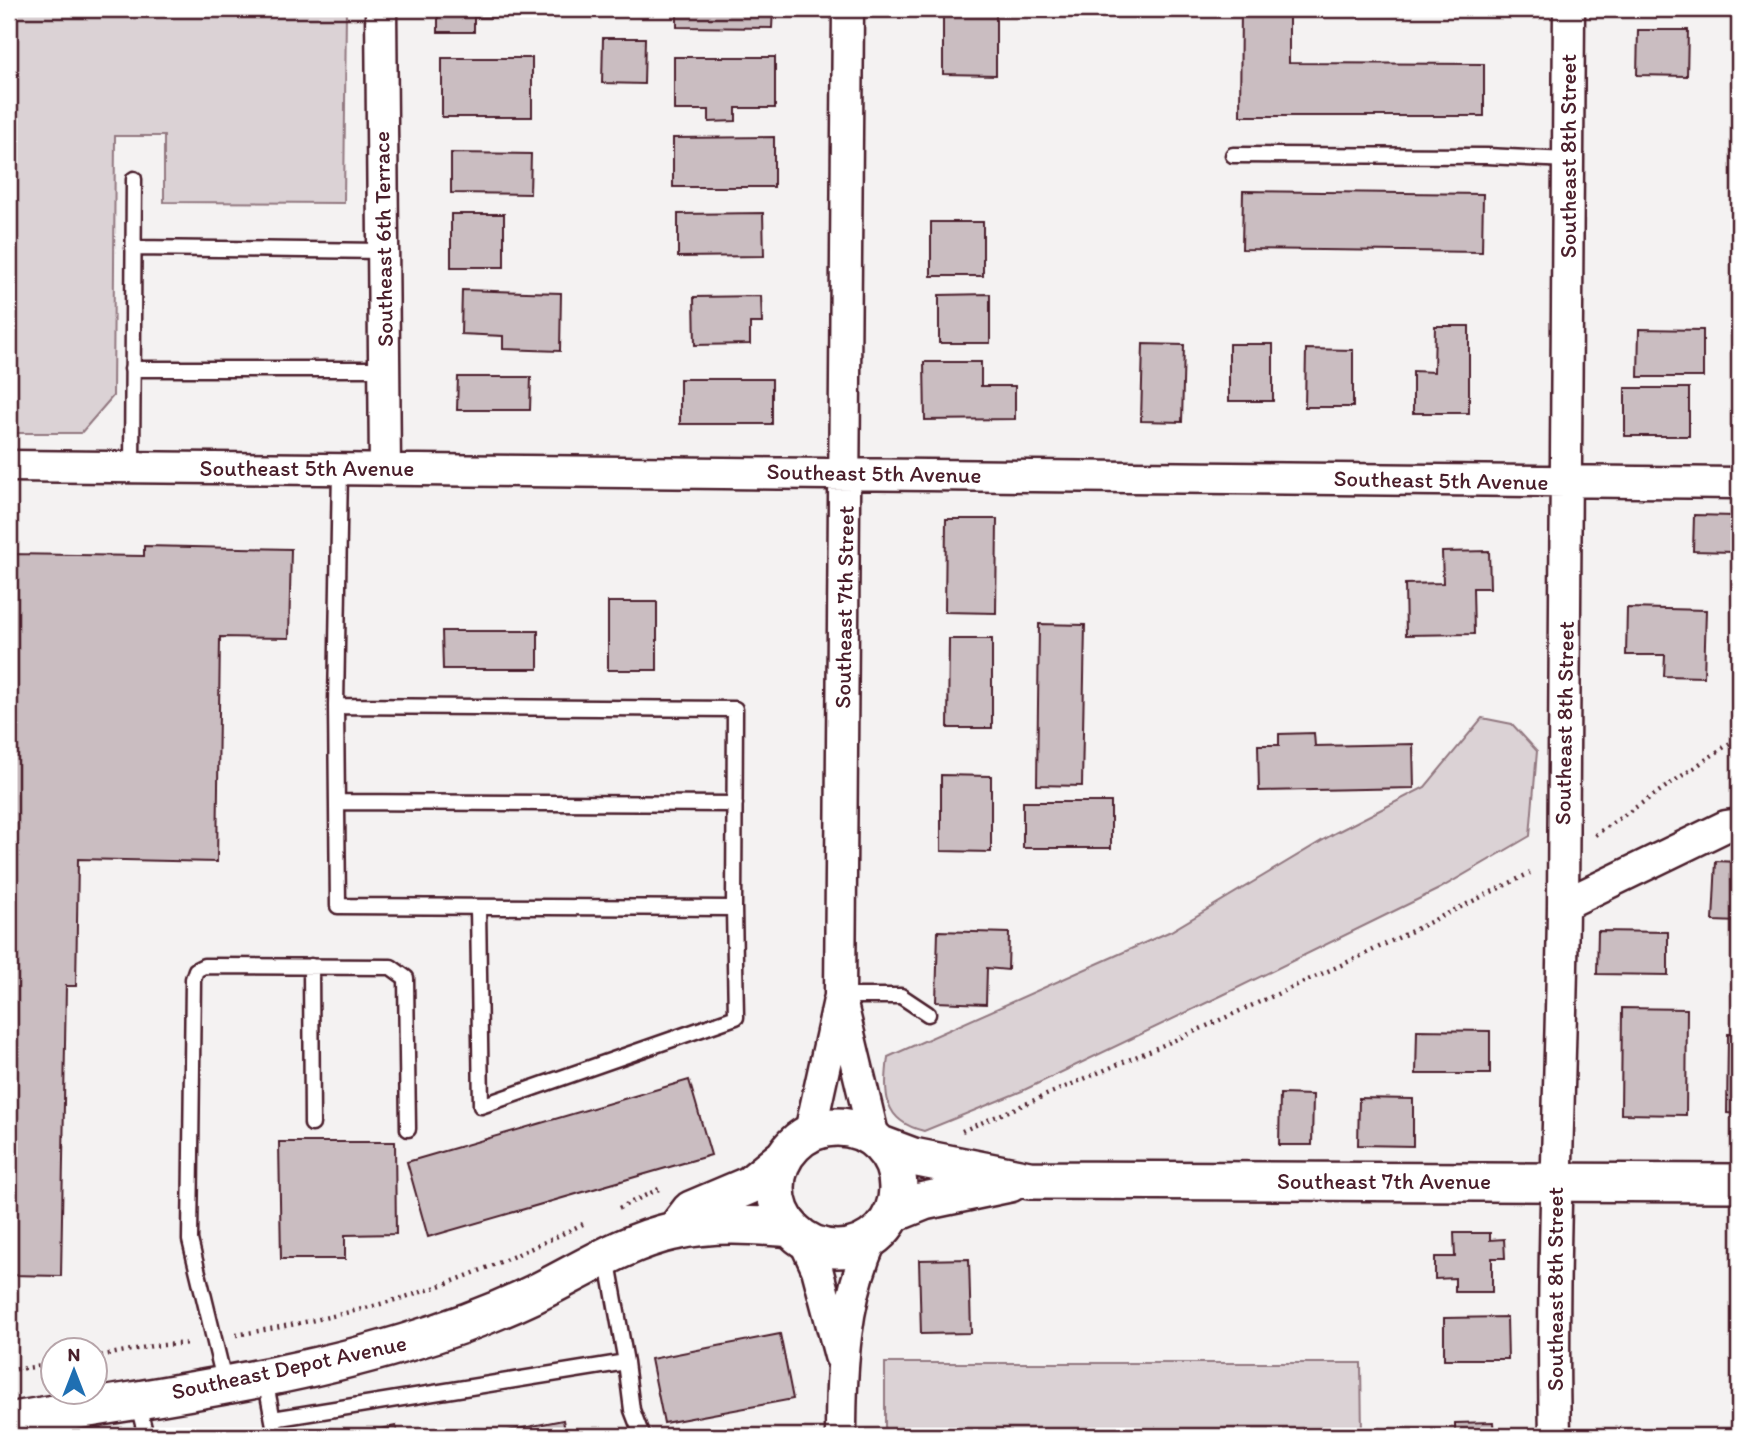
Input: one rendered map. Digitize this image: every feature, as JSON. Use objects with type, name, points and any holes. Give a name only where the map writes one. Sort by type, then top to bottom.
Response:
[{"type":"street","name":"Southeast 6th Terrace","points":[[381,9],[385,468]]},
{"type":"street","name":"Southeast 7th Street","points":[[810,1132],[822,1067],[840,996],[848,9]]},
{"type":"street","name":"Southeast 8th Street","points":[[1555,1436],[1555,1182],[1563,905],[1568,481],[1569,9]]},
{"type":"street","name":"Southeast 5th Avenue","points":[[9,466],[1739,483]]},
{"type":"street","points":[[1563,905],[1726,826],[1739,824]]},
{"type":"street","name":"Southeast 7th Street","points":[[840,996],[878,1141]]},
{"type":"street","points":[[841,1359],[817,1269],[797,1234],[780,1213],[775,1195],[776,1176],[783,1158],[794,1143],[810,1132],[826,1127],[860,1130],[878,1141],[892,1160],[898,1177],[899,1195],[859,1268],[841,1359],[841,1436]]},
{"type":"street","name":"Southeast 7th Avenue","points":[[878,1141],[913,1157],[1029,1180],[1739,1183]]},
{"type":"street","name":"Southeast Depot Avenue","points":[[674,1231],[691,1210],[750,1185],[783,1158]]},
{"type":"street","name":"Southeast 7th Avenue","points":[[883,1226],[924,1200],[1029,1180]]},
{"type":"street","name":"Southeast Depot Avenue","points":[[26,1426],[137,1399],[353,1357],[459,1326],[533,1294],[606,1256],[674,1231],[754,1225],[797,1234]]},
{"type":"street","points":[[797,1234],[820,1247],[838,1250],[883,1226]]},
{"type":"lane","points":[[1233,155],[1487,156],[1568,160]]},
{"type":"lane","points":[[132,467],[134,178]]},
{"type":"lane","points":[[133,248],[383,251]]},
{"type":"lane","points":[[132,369],[384,369]]},
{"type":"lane","points":[[340,468],[336,706],[338,906],[734,908]]},
{"type":"lane","points":[[336,706],[735,709],[736,1017],[481,1106],[478,907]]},
{"type":"lane","points":[[337,802],[734,804]]},
{"type":"lane","points":[[225,1384],[190,1240],[193,979],[196,970],[204,965],[391,967],[406,978],[408,1129]]},
{"type":"lane","points":[[311,966],[312,1124]]},
{"type":"lane","points":[[840,996],[901,996],[928,1014]]},
{"type":"lane","points":[[606,1256],[632,1410],[642,1436]]},
{"type":"lane","points":[[272,1419],[626,1362]]},
{"type":"lane","points":[[264,1376],[276,1436]]},
{"type":"lane","points":[[137,1399],[146,1436]]},
{"type":"path","points":[[958,1137],[964,1128],[1226,1018],[1362,956],[1563,857],[1739,737]]},
{"type":"path","points":[[608,1213],[671,1185]]},
{"type":"path","points":[[272,1329],[377,1304],[443,1284],[518,1255],[595,1219]]},
{"type":"path","points":[[108,1354],[152,1346],[168,1347]]},
{"type":"path","points":[[9,1370],[38,1367]]},
{"type":"shaded area","points":[[9,9],[346,9],[344,203],[164,202],[164,136],[115,136],[113,396],[81,433],[9,433]]},
{"type":"shaded area","points":[[1482,718],[1512,724],[1537,751],[1530,836],[1439,889],[1022,1091],[924,1131],[910,1126],[893,1113],[887,1094],[888,1057],[1171,931],[1335,833],[1425,787]]},
{"type":"shaded area","points":[[885,1363],[1361,1363],[1362,1436],[885,1436]]},
{"type":"building","points":[[438,9],[511,9],[511,17],[474,17],[474,32],[438,32]]},
{"type":"building","points":[[677,9],[773,9],[772,28],[677,27]]},
{"type":"building","points":[[943,9],[996,9],[996,75],[943,74]]},
{"type":"building","points":[[1241,9],[1289,9],[1289,63],[1484,64],[1484,116],[1240,116]]},
{"type":"building","points":[[1638,30],[1688,30],[1687,76],[1637,75]]},
{"type":"building","points":[[603,38],[645,38],[644,84],[602,83]]},
{"type":"building","points":[[674,57],[775,57],[775,108],[736,108],[736,121],[709,122],[709,110],[674,110]]},
{"type":"building","points":[[442,58],[532,58],[532,117],[442,117]]},
{"type":"building","points":[[774,137],[774,187],[673,187],[673,138]]},
{"type":"building","points":[[451,153],[531,154],[530,194],[451,193]]},
{"type":"building","points":[[1243,191],[1483,194],[1482,252],[1242,249]]},
{"type":"building","points":[[763,213],[764,256],[678,257],[678,214]]},
{"type":"building","points":[[451,214],[504,214],[504,267],[451,267]]},
{"type":"building","points":[[931,222],[983,222],[983,276],[931,276]]},
{"type":"building","points":[[462,290],[561,293],[560,351],[503,349],[503,336],[461,334]]},
{"type":"building","points":[[990,294],[990,343],[939,343],[939,295]]},
{"type":"building","points":[[761,296],[762,323],[750,323],[750,344],[695,345],[694,297]]},
{"type":"building","points":[[1435,326],[1469,326],[1469,413],[1413,413],[1413,371],[1434,372]]},
{"type":"building","points":[[1639,329],[1703,330],[1703,377],[1638,377]]},
{"type":"building","points":[[1143,344],[1184,345],[1182,422],[1141,421]]},
{"type":"building","points":[[1229,344],[1273,344],[1273,401],[1229,401]]},
{"type":"building","points":[[1306,349],[1353,350],[1353,407],[1305,407]]},
{"type":"building","points":[[924,362],[981,362],[981,386],[1015,386],[1015,419],[925,420]]},
{"type":"building","points":[[458,377],[531,377],[530,410],[457,410]]},
{"type":"building","points":[[680,379],[772,379],[772,424],[680,424]]},
{"type":"building","points":[[1625,388],[1689,388],[1689,436],[1625,436]]},
{"type":"building","points":[[1694,515],[1734,516],[1733,552],[1693,551]]},
{"type":"building","points":[[946,519],[997,519],[996,613],[945,612]]},
{"type":"building","points":[[144,546],[291,549],[289,638],[220,637],[217,862],[78,859],[76,986],[66,986],[61,1276],[9,1275],[9,554],[144,556]]},
{"type":"building","points":[[1489,551],[1490,588],[1473,588],[1474,634],[1406,635],[1405,584],[1443,583],[1442,552]]},
{"type":"building","points":[[608,602],[657,602],[657,670],[608,670]]},
{"type":"building","points":[[1627,608],[1706,610],[1704,677],[1664,676],[1665,655],[1626,655]]},
{"type":"building","points":[[1039,624],[1085,625],[1082,786],[1037,785]]},
{"type":"building","points":[[442,631],[538,631],[538,669],[443,669]]},
{"type":"building","points":[[949,639],[992,639],[992,728],[948,728]]},
{"type":"building","points":[[1314,733],[1315,746],[1413,744],[1414,788],[1259,791],[1258,745],[1279,745],[1279,734]]},
{"type":"building","points":[[941,775],[991,776],[991,852],[941,851]]},
{"type":"building","points":[[1023,802],[1111,802],[1111,848],[1023,848]]},
{"type":"building","points":[[1716,861],[1739,862],[1739,922],[1713,921]]},
{"type":"building","points":[[938,931],[1009,933],[1008,970],[987,968],[986,1004],[936,1002]]},
{"type":"building","points":[[1598,931],[1668,932],[1668,975],[1597,974]]},
{"type":"building","points":[[1622,1008],[1687,1009],[1686,1115],[1621,1114]]},
{"type":"building","points":[[1417,1030],[1490,1031],[1490,1074],[1416,1074]]},
{"type":"building","points":[[1728,1034],[1739,1034],[1739,1114],[1727,1113]]},
{"type":"building","points":[[689,1080],[711,1155],[428,1237],[407,1162]]},
{"type":"building","points":[[1280,1094],[1313,1095],[1312,1145],[1279,1145]]},
{"type":"building","points":[[1359,1098],[1413,1099],[1413,1146],[1358,1145]]},
{"type":"building","points":[[279,1142],[395,1142],[396,1234],[345,1235],[345,1259],[281,1259]]},
{"type":"building","points":[[1454,1233],[1490,1233],[1490,1240],[1504,1239],[1505,1258],[1492,1258],[1492,1292],[1455,1292],[1455,1278],[1435,1279],[1435,1257],[1455,1257]]},
{"type":"building","points":[[969,1259],[971,1333],[921,1334],[919,1260]]},
{"type":"building","points":[[1507,1317],[1508,1359],[1444,1359],[1444,1318]]},
{"type":"building","points":[[780,1334],[793,1399],[664,1423],[651,1359]]},
{"type":"building","points":[[563,1420],[566,1436],[483,1436]]},
{"type":"building","points":[[1493,1422],[1494,1436],[1441,1436],[1455,1433],[1455,1423]]},
{"type":"building","points":[[396,1426],[398,1436],[345,1436]]}]
